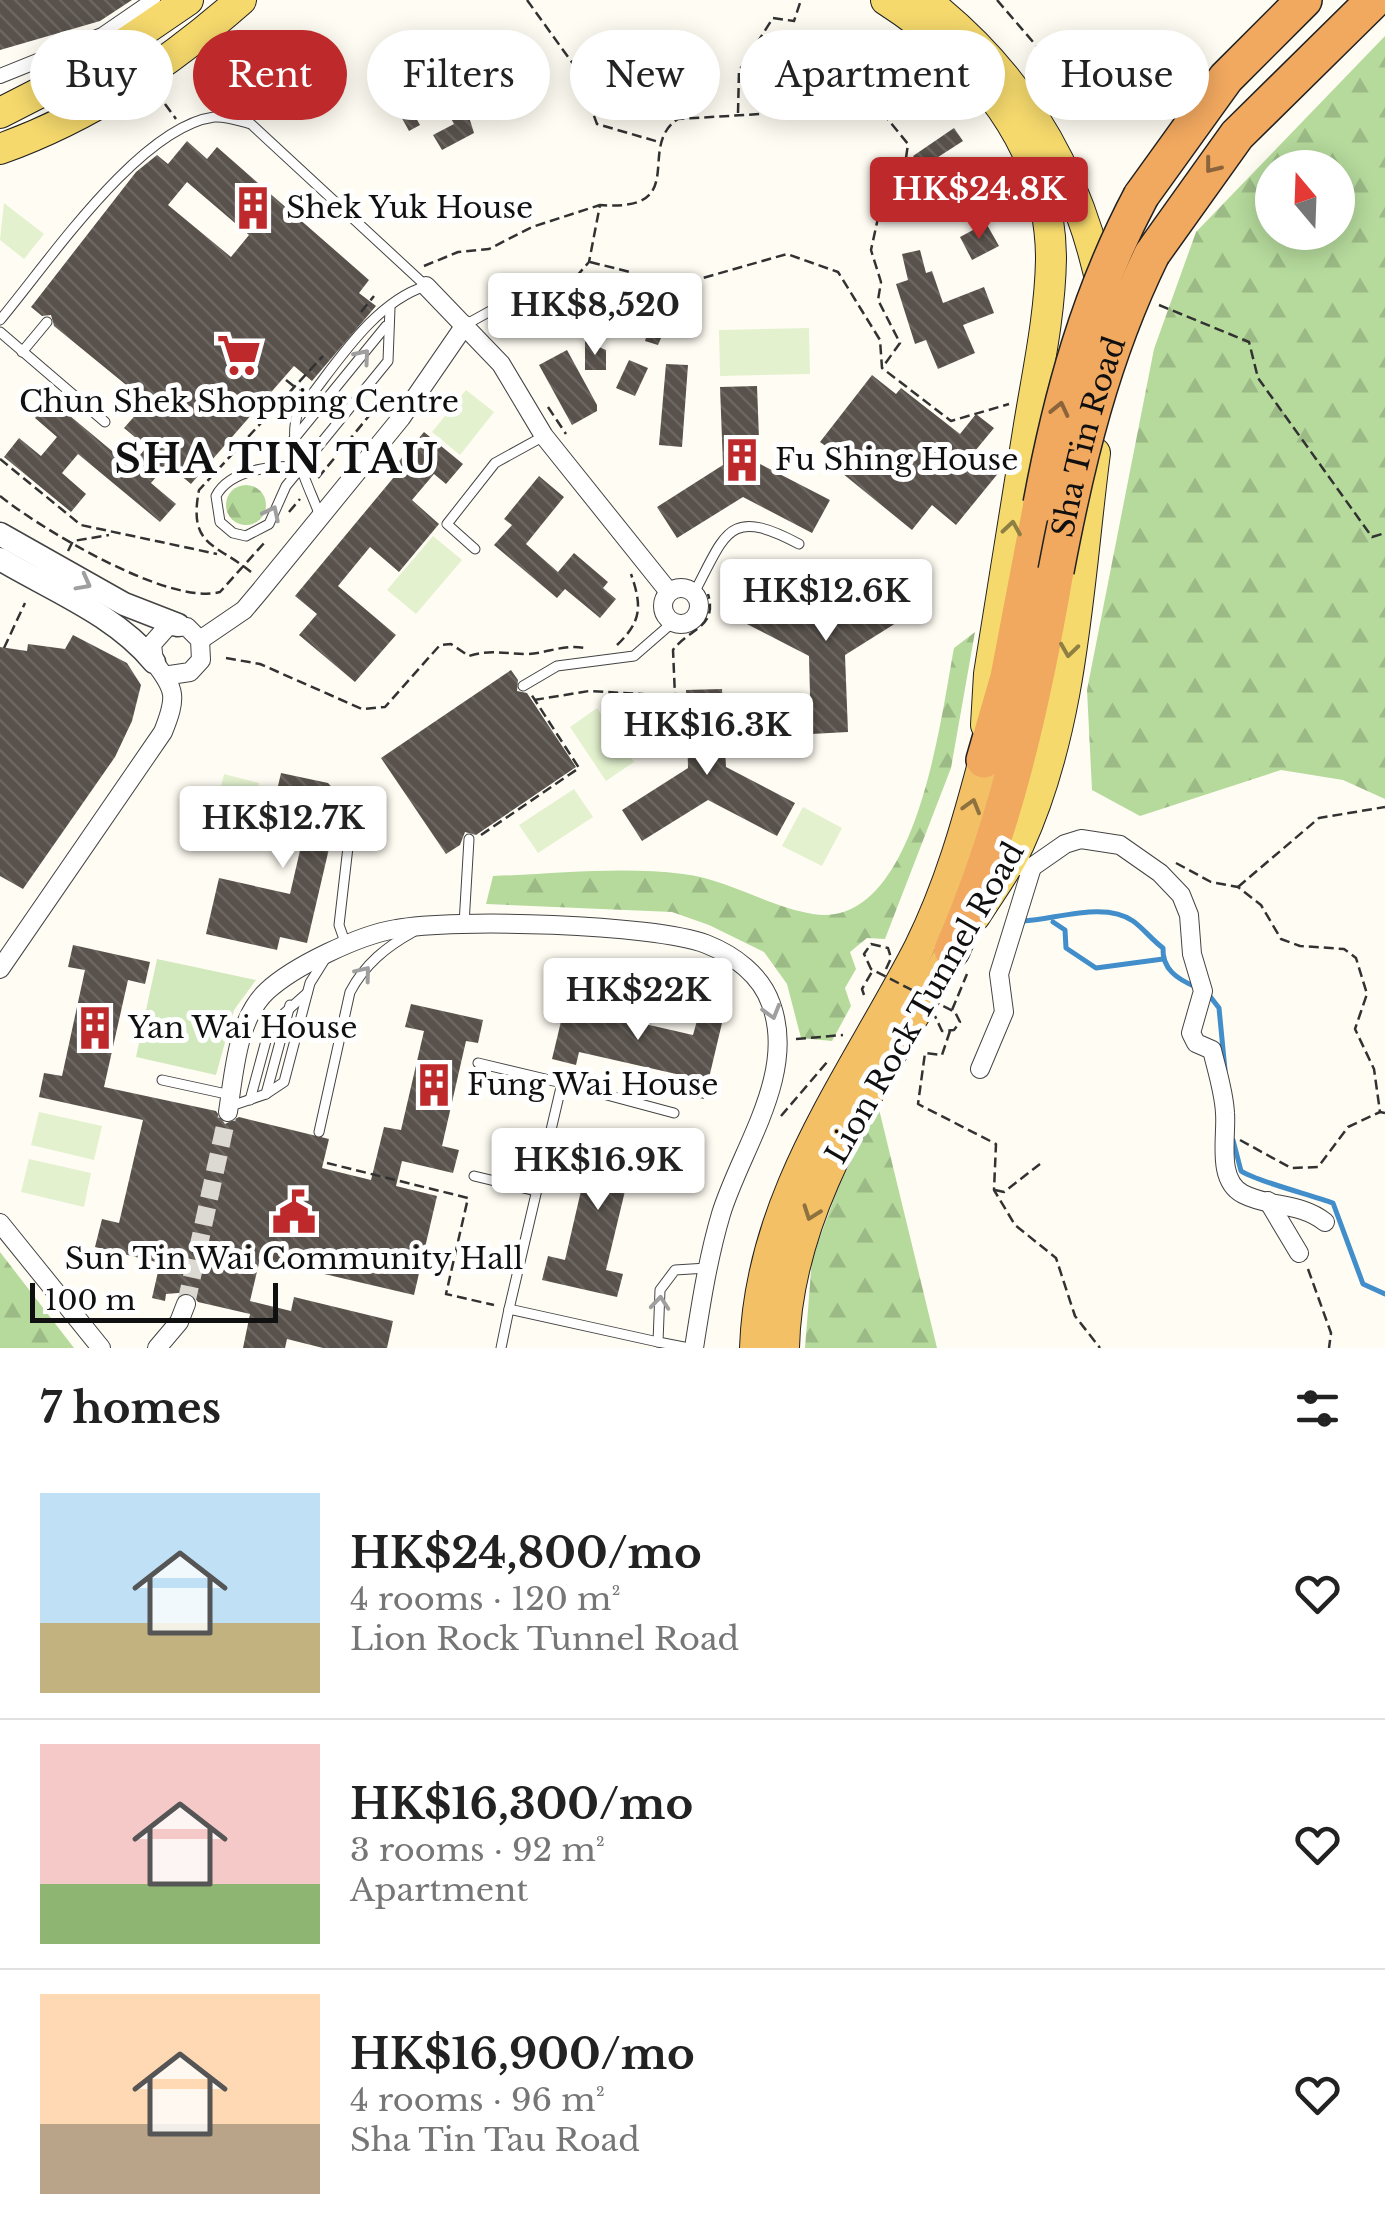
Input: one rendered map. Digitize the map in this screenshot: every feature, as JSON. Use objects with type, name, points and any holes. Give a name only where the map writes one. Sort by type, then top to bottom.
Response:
[{"type":"highway","name":"Sha Tin Road","points":[[984,760],[1008,678],[1041,504],[1078,344],[1100,280],[1142,196],[1226,78],[1304,0]]},
{"type":"highway","name":"Sha Tin Road","points":[[952,950],[989,858],[1012,780],[1091,408],[1120,324],[1152,254],[1237,135],[1374,0]]},
{"type":"highway","name":"Lion Rock Tunnel Road","points":[[754,1348],[765,1264],[790,1186],[935,911],[959,852],[984,760]]},
{"type":"highway","name":"Lion Rock Tunnel Road","points":[[784,1348],[795,1266],[819,1192],[846,1134],[952,950]]},
{"type":"main road","points":[[120,30],[188,0]]},
{"type":"main road","points":[[0,149],[79,117],[151,74],[241,0]]},
{"type":"main road","name":"Lion Rock Tunnel Road","points":[[886,0],[946,43],[992,92],[1029,156],[1049,232],[1049,306],[988,674],[984,760]]},
{"type":"main road","name":"Lion Rock Tunnel Road","points":[[925,0],[992,60],[1053,146],[1084,218],[1105,303],[1103,399],[1060,711],[1020,866],[952,950]]},
{"type":"main road","points":[[0,114],[30,92]]},
{"type":"street","points":[[113,30],[153,0]]},
{"type":"street","points":[[0,76],[30,65]]},
{"type":"street","points":[[426,286],[501,364],[544,436],[669,592]]},
{"type":"street","points":[[200,640],[244,610],[442,364],[465,325]]},
{"type":"street","points":[[0,534],[124,604],[192,629],[200,640],[198,664],[185,674],[162,669],[138,642],[111,623],[0,559]]},
{"type":"street","points":[[679,588],[694,593],[700,603],[698,615],[690,623],[672,623],[663,608],[669,592],[679,588]]},
{"type":"street","points":[[0,970],[164,732],[174,690],[152,650],[156,635],[178,625]]},
{"type":"street","points":[[980,1070],[1004,1012],[999,974],[1020,866],[1082,839],[1120,845],[1138,856],[1186,904],[1202,992],[1191,1032],[1196,1044],[1212,1050],[1225,1110],[1226,1173],[1232,1185],[1242,1194],[1312,1212],[1325,1222]]},
{"type":"street","points":[[229,1105],[243,1033],[255,1005],[268,990],[346,945],[394,929],[464,924],[675,936],[728,954],[761,985],[776,1025],[776,1064],[728,1191],[691,1348]]},
{"type":"street","points":[[1268,1201],[1299,1253]]},
{"type":"street","points":[[0,1223],[101,1348]]},
{"type":"street","points":[[156,1348],[174,1331],[186,1304]]},
{"type":"lane","points":[[0,320],[125,171],[158,139],[181,126],[216,117],[251,124],[426,286],[395,300],[298,412],[293,440],[320,516]]},
{"type":"lane","points":[[301,467],[272,468],[230,479],[216,496],[220,522],[238,535],[262,530],[301,467],[388,361],[387,325],[395,300]]},
{"type":"lane","points":[[465,325],[503,304]]},
{"type":"lane","points":[[22,352],[47,322]]},
{"type":"lane","points":[[293,440],[387,325]]},
{"type":"lane","points":[[0,332],[105,422]]},
{"type":"lane","points":[[474,549],[447,524],[496,463],[544,436]]},
{"type":"lane","points":[[694,593],[722,540],[734,530],[760,525],[799,544]]},
{"type":"lane","points":[[524,685],[558,666],[634,656],[672,623]]},
{"type":"lane","points":[[346,945],[339,926],[351,820]]},
{"type":"lane","points":[[464,924],[469,841]]},
{"type":"lane","points":[[319,1132],[350,992],[358,975],[388,946],[425,925]]},
{"type":"lane","points":[[162,1080],[229,1105],[266,1094],[284,1082],[308,992],[327,956]]},
{"type":"lane","points":[[250,1100],[263,1040],[279,1013],[308,992]]},
{"type":"lane","points":[[266,1094],[290,1004]]},
{"type":"lane","points":[[478,1063],[674,1113]]},
{"type":"lane","points":[[501,1348],[562,1084]]},
{"type":"lane","points":[[474,1176],[536,1191]]},
{"type":"lane","points":[[658,1342],[664,1279],[688,1266],[707,1268]]},
{"type":"lane","points":[[509,1309],[691,1348]]},
{"type":"path","points":[[527,0],[576,68],[597,124],[662,143]]},
{"type":"path","points":[[738,114],[739,71],[773,18],[794,21],[801,0]]},
{"type":"path","points":[[997,0],[1025,33]]},
{"type":"path","points":[[421,266],[458,252],[489,249],[532,228],[600,205],[632,207],[647,198],[658,174],[669,125],[678,119],[810,110],[825,102],[854,104],[886,116],[908,144],[898,189],[872,234],[874,267],[881,282],[878,300],[900,343],[882,368]]},
{"type":"path","points":[[173,115],[181,126]]},
{"type":"path","points":[[576,277],[589,262],[600,205]]},
{"type":"path","points":[[589,262],[630,272],[646,283],[671,287],[697,283],[746,262],[787,254],[838,272],[880,340],[882,368],[951,420],[1006,406],[1014,400]]},
{"type":"path","points":[[361,312],[374,296]]},
{"type":"path","points":[[1149,301],[1248,342],[1258,378],[1372,536],[1385,532]]},
{"type":"path","points":[[220,555],[201,536],[194,515],[199,490],[322,357]]},
{"type":"path","points":[[286,380],[309,398]]},
{"type":"path","points":[[288,514],[372,411],[384,404]]},
{"type":"path","points":[[0,459],[82,524],[220,555],[250,572]]},
{"type":"path","points":[[0,496],[126,570],[186,595],[220,592],[266,540]]},
{"type":"path","points":[[603,652],[617,645],[638,620],[641,607],[632,574]]},
{"type":"path","points":[[4,648],[25,602]]},
{"type":"path","points":[[534,700],[590,692],[676,696],[671,656],[682,639],[694,634]]},
{"type":"path","points":[[226,658],[260,664],[362,709],[376,710],[385,707],[440,645],[452,644],[468,656],[485,650],[531,654],[563,644],[583,648]]},
{"type":"path","points":[[469,841],[580,768],[524,685]]},
{"type":"path","points":[[1238,887],[1319,818],[1385,807]]},
{"type":"path","points":[[1138,856],[1179,863],[1210,882],[1238,887],[1261,905],[1281,940],[1300,946],[1344,949],[1356,958],[1366,994],[1355,1030],[1374,1069],[1383,1112],[1348,1127],[1318,1167],[1291,1168],[1225,1134]]},
{"type":"path","points":[[886,969],[889,950],[877,943],[864,952],[873,970],[952,1010],[960,1022],[950,1031],[942,1056],[925,1053],[918,1104],[996,1144],[994,1190],[1015,1226],[1056,1258],[1075,1316],[1100,1348]]},
{"type":"path","points":[[867,1002],[862,989],[873,970]]},
{"type":"path","points":[[952,1010],[960,995]]},
{"type":"path","points":[[935,1016],[939,1029],[950,1031]]},
{"type":"path","points":[[794,1040],[843,1035]]},
{"type":"path","points":[[780,1117],[837,1049]]},
{"type":"path","points":[[326,1163],[468,1198],[446,1294],[509,1309]]},
{"type":"path","points":[[994,1190],[1004,1192],[1040,1164]]},
{"type":"path","points":[[1299,1253],[1317,1286],[1331,1333],[1329,1348]]},
{"type":"green space","points":[[1385,36],[1385,799],[1343,780],[1281,770],[1140,816],[1092,790],[1087,690],[1154,349],[1196,232],[1255,171],[1255,250],[1355,250],[1355,150],[1275,150]]},
{"type":"green space","points":[[4,203],[44,234],[24,259],[0,240]]},
{"type":"green space","points":[[809,328],[810,374],[720,376],[719,330]]},
{"type":"green space","points":[[466,390],[494,412],[460,455],[432,432]]},
{"type":"green space","points":[[246,485],[260,491],[266,505],[260,519],[246,525],[232,519],[226,505],[232,491]]},
{"type":"green space","points":[[433,536],[462,560],[416,614],[387,590]]},
{"type":"green space","points":[[975,632],[951,768],[885,939],[867,938],[850,952],[856,969],[845,988],[851,1006],[832,1041],[801,1038],[787,984],[764,952],[709,925],[672,912],[486,904],[493,876],[636,871],[699,877],[813,914],[848,910],[877,889],[900,855],[931,766],[954,648]]},
{"type":"green space","points":[[597,708],[634,762],[606,781],[570,727]]},
{"type":"green space","points":[[224,774],[259,783],[245,845],[209,837]]},
{"type":"green space","points":[[574,789],[593,817],[538,853],[519,825]]},
{"type":"green space","points":[[803,807],[842,828],[822,866],[782,846]]},
{"type":"green space","points":[[157,959],[256,980],[234,1010],[216,1075],[136,1057]]},
{"type":"green space","points":[[878,1105],[937,1348],[805,1348],[812,1259],[838,1188]]},
{"type":"green space","points":[[39,1112],[102,1126],[94,1160],[31,1145]]},
{"type":"green space","points":[[29,1159],[91,1173],[84,1207],[21,1192]]},
{"type":"green space","points":[[0,1252],[74,1348],[0,1348]]},
{"type":"building","points":[[0,0],[132,0],[100,21],[69,30],[30,30],[30,41],[0,50]]},
{"type":"building","points":[[403,120],[417,120],[420,125],[409,131]]},
{"type":"building","points":[[452,120],[470,120],[474,133],[442,150],[433,135],[454,124]]},
{"type":"building","points":[[954,128],[963,141],[921,168],[913,156]]},
{"type":"building","points":[[187,141],[207,159],[217,147],[369,280],[359,293],[376,306],[312,381],[294,366],[191,484],[167,464],[151,483],[176,504],[160,522],[78,454],[62,473],[86,494],[71,512],[4,457],[19,438],[41,456],[57,437],[35,418],[51,400],[130,466],[147,447],[124,428],[147,402],[54,326],[51,315],[42,316],[31,307],[136,172],[157,155],[168,164]],"holes":[[[187,182],[249,235],[231,257],[168,205]]]},
{"type":"building","points":[[986,223],[999,246],[972,260],[960,237]]},
{"type":"building","points":[[920,250],[926,273],[932,271],[943,303],[984,287],[994,313],[963,325],[975,353],[938,369],[926,340],[915,344],[896,284],[908,280],[902,254]]},
{"type":"building","points":[[657,304],[673,310],[658,345],[645,341]]},
{"type":"building","points":[[585,341],[606,350],[606,370],[585,370]]},
{"type":"building","points":[[567,350],[597,405],[597,411],[572,425],[539,365]]},
{"type":"building","points":[[629,360],[648,368],[635,396],[616,388]]},
{"type":"building","points":[[666,364],[688,365],[682,447],[659,445]]},
{"type":"building","points":[[872,375],[896,394],[901,388],[960,434],[976,414],[994,428],[975,451],[1000,471],[956,525],[932,505],[912,530],[837,469],[845,460],[820,442]]},
{"type":"building","name":"Fu Shing House","points":[[757,386],[760,464],[830,500],[812,533],[743,497],[677,538],[657,507],[723,465],[720,387]]},
{"type":"building","points":[[424,432],[463,464],[446,484],[434,474],[412,500],[439,524],[399,572],[370,547],[338,586],[396,635],[355,682],[299,635],[317,614],[295,596],[399,471],[394,467]]},
{"type":"building","points":[[539,476],[564,497],[526,544],[558,572],[574,553],[608,582],[603,588],[616,599],[600,618],[565,589],[557,598],[494,545],[512,525],[504,519]]},
{"type":"building","points":[[892,582],[912,613],[845,655],[848,732],[811,734],[809,656],[739,620],[757,587],[826,623]]},
{"type":"building","points":[[73,635],[127,663],[141,685],[132,721],[115,757],[23,889],[0,876],[0,647],[27,651],[28,644],[65,649]]},
{"type":"building","points":[[511,670],[518,680],[517,691],[527,693],[576,767],[476,835],[465,832],[460,845],[446,854],[381,758]]},
{"type":"building","points":[[722,689],[726,767],[795,803],[777,836],[708,800],[642,841],[622,810],[688,768],[686,690]]},
{"type":"building","points":[[281,773],[328,783],[341,797],[307,943],[280,937],[277,950],[206,934],[219,878],[290,894],[301,846],[266,838]]},
{"type":"building","points":[[73,945],[150,962],[145,984],[128,980],[104,1087],[216,1111],[225,1124],[239,1117],[329,1139],[322,1168],[371,1180],[384,1127],[401,1130],[424,1031],[405,1027],[411,1004],[483,1020],[478,1043],[466,1041],[442,1146],[459,1150],[453,1173],[402,1161],[396,1186],[437,1196],[414,1295],[260,1259],[250,1301],[291,1311],[294,1297],[393,1321],[387,1348],[323,1348],[287,1339],[285,1348],[243,1348],[250,1314],[198,1302],[190,1292],[166,1294],[165,1301],[152,1298],[160,1263],[95,1247],[102,1219],[119,1223],[143,1120],[39,1097],[44,1073],[62,1076],[85,970],[68,967]]},
{"type":"building","points":[[569,988],[592,993],[588,1011],[693,1035],[698,1017],[722,1023],[704,1099],[681,1094],[685,1076],[579,1052],[576,1065],[552,1059]]},
{"type":"building","points":[[581,1129],[654,1146],[648,1170],[631,1166],[606,1270],[623,1274],[617,1297],[542,1280],[548,1256],[565,1260],[589,1156],[576,1153]]},
{"type":"waterway","points":[[1023,921],[1095,912],[1122,915],[1163,948],[1165,962],[1172,972],[1196,987]]},
{"type":"waterway","points":[[1053,922],[1065,930],[1066,948],[1096,968],[1163,959]]},
{"type":"waterway","points":[[1209,995],[1219,1008],[1225,1070]]},
{"type":"waterway","points":[[1233,1140],[1241,1171],[1333,1203],[1363,1284],[1385,1294]]},
{"type":"tunnel","points":[[186,1304],[228,1112]]},
{"type":"place","name":"Shek Yuk House","points":[[253,208]]},
{"type":"place","name":"Chun Shek Shopping Centre","points":[[239,355]]},
{"type":"place","name":"Fu Shing House","points":[[742,460]]},
{"type":"place","name":"Yan Wai House","points":[[95,1028]]},
{"type":"place","name":"Fung Wai House","points":[[434,1085]]},
{"type":"place","name":"Sun Tin Wai Community Hall","points":[[294,1212]]},
{"type":"district","name":"SHA TIN TAU","points":[[277,459]]}]
